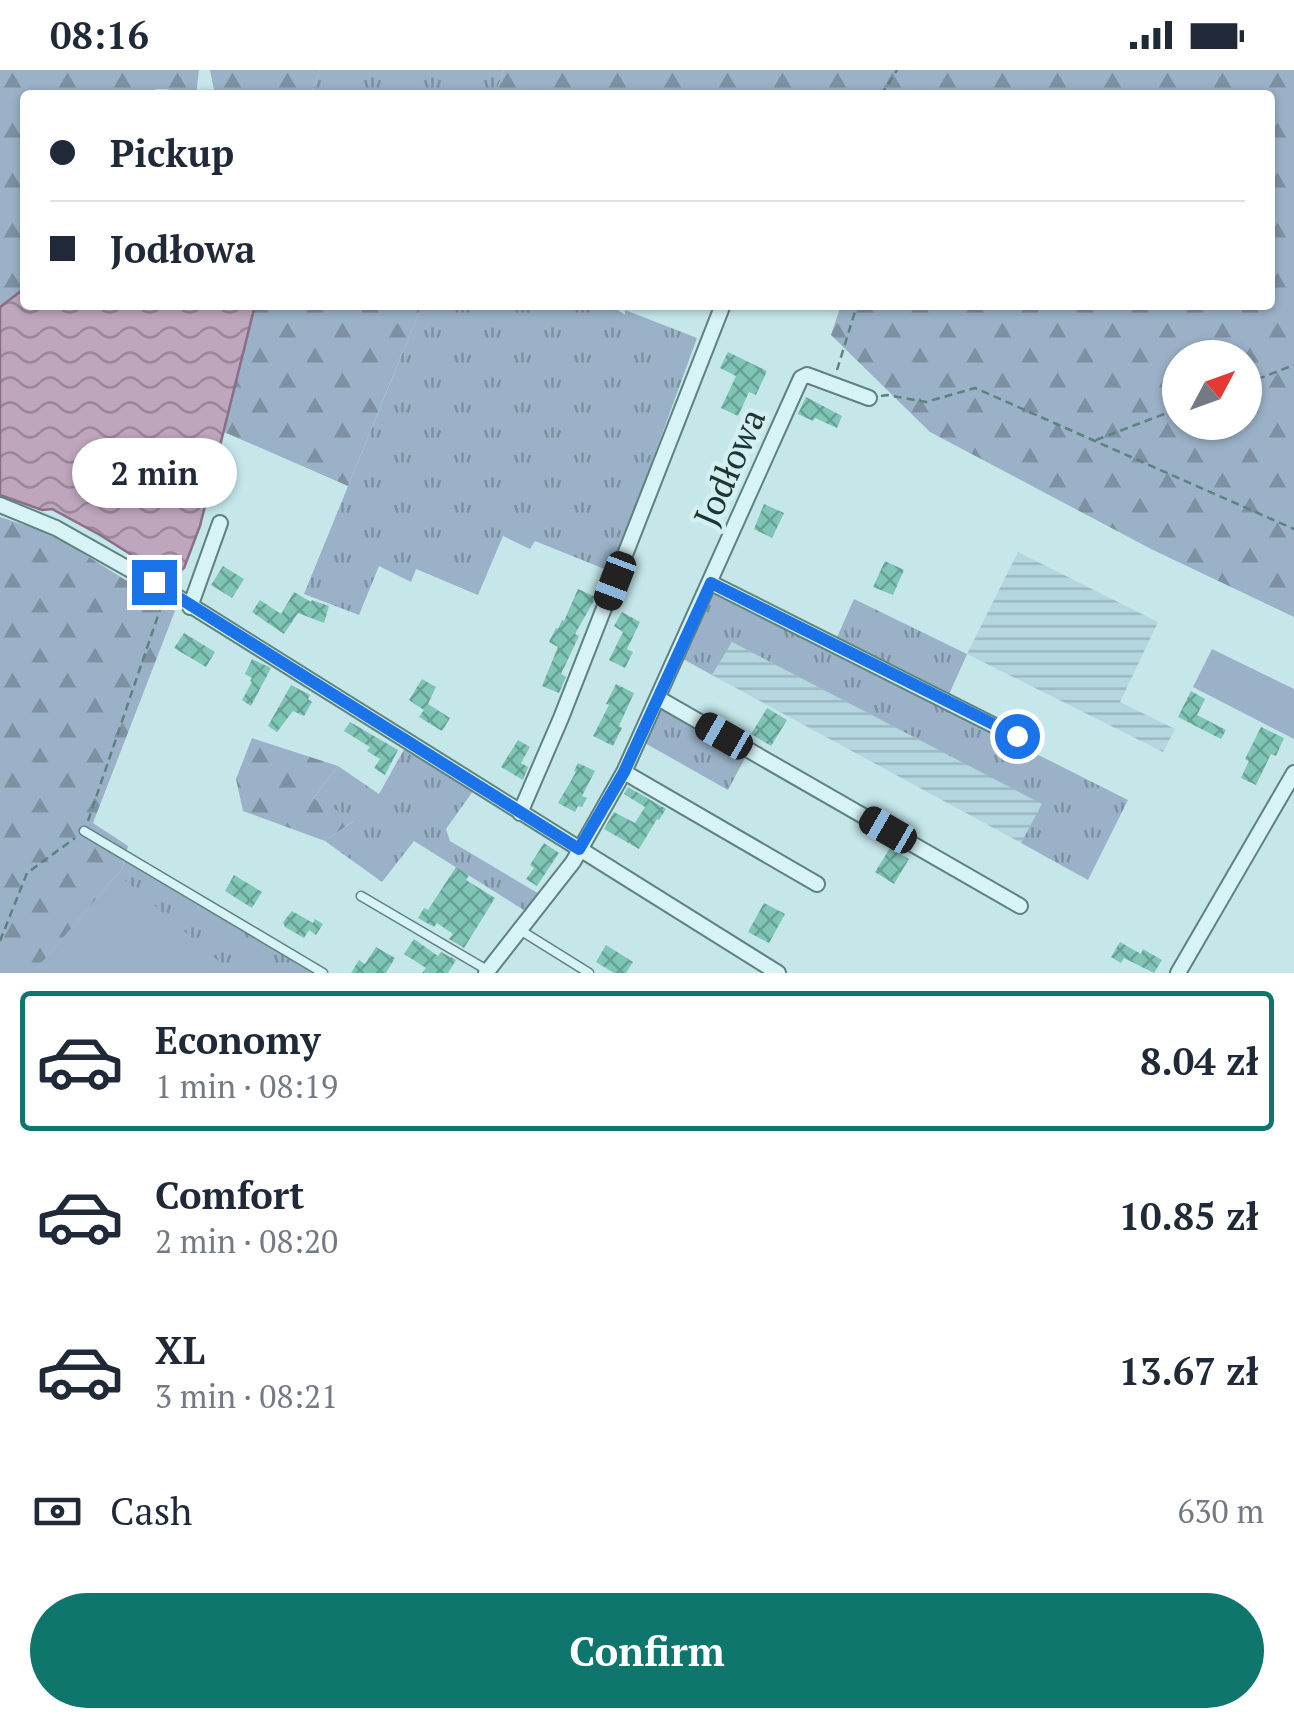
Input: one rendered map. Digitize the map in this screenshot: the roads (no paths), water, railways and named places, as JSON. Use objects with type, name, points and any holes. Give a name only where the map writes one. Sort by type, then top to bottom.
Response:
[{"type":"street","points":[[520,813],[720,310]]},
{"type":"street","name":"Jodłowa","points":[[487,972],[573,862],[624,772],[801,378],[808,375],[869,398]]},
{"type":"street","points":[[0,504],[56,528],[160,586],[778,973]]},
{"type":"street","points":[[190,607],[220,523]]},
{"type":"street","points":[[711,583],[1017,736]]},
{"type":"street","points":[[658,698],[1020,906]]},
{"type":"street","points":[[624,772],[817,884]]},
{"type":"street","points":[[1178,973],[1294,772]]},
{"type":"lane","points":[[84,831],[323,973]]},
{"type":"lane","points":[[361,896],[487,972]]},
{"type":"lane","points":[[520,930],[589,973]]},
{"type":"water","points":[[20,292],[20,310],[254,310],[200,526],[184,568],[175,575],[162,574],[52,509],[42,510],[0,495],[0,307]]}]
